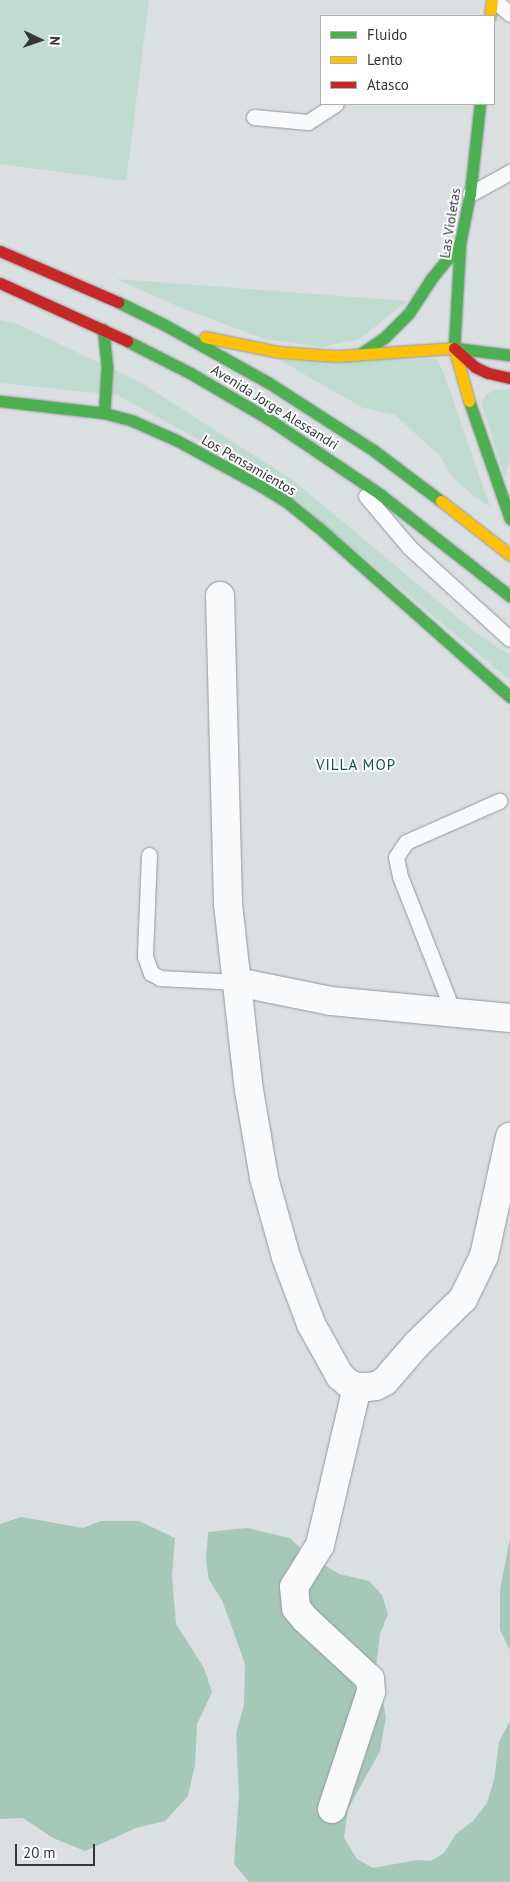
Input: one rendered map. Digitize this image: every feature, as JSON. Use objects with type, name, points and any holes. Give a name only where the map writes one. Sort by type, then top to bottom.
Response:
[{"type":"main road","points":[[490,15],[493,0]]},
{"type":"main road","name":"Las Violetas","points":[[480,105],[470,194],[460,243],[455,303],[454,348],[475,422],[510,519]]},
{"type":"main road","points":[[360,354],[384,338],[409,313],[431,279],[460,243]]},
{"type":"main road","name":"Avenida Jorge Alessandri","points":[[0,251],[90,289],[163,324],[269,383],[373,450],[510,555]]},
{"type":"main road","name":"Avenida Jorge Alessandri","points":[[0,283],[104,329],[229,395],[340,466],[447,545],[510,596]]},
{"type":"main road","points":[[163,324],[240,345],[279,352],[337,356],[454,348],[510,354]]},
{"type":"main road","points":[[104,329],[107,367],[104,413]]},
{"type":"main road","points":[[454,348],[481,370],[510,378]]},
{"type":"main road","name":"Los Pensamientos","points":[[0,401],[104,413],[134,421],[176,440],[261,486],[288,503],[510,697]]},
{"type":"street","points":[[220,596],[228,904],[249,1090],[264,1178],[275,1225],[312,1324],[340,1376],[357,1387],[376,1386],[385,1381],[417,1344],[455,1309],[471,1286],[484,1256],[510,1137]]},
{"type":"street","points":[[237,982],[331,1001],[510,1018]]},
{"type":"street","points":[[332,1809],[371,1692],[370,1679],[304,1619],[296,1608],[294,1587],[320,1545],[357,1387]]},
{"type":"lane","points":[[493,0],[510,14]]},
{"type":"lane","points":[[254,117],[308,122],[334,105]]},
{"type":"lane","points":[[470,194],[510,172]]},
{"type":"lane","points":[[340,466],[410,548],[446,583],[510,639]]},
{"type":"lane","points":[[454,1014],[400,876],[396,857],[406,842],[499,801]]},
{"type":"lane","points":[[149,855],[145,956],[151,973],[160,978],[237,982]]},
{"type":"green space","points":[[0,0],[149,0],[126,181],[0,164]]},
{"type":"green space","points":[[116,279],[407,301],[360,339],[322,347],[265,339],[179,307]]},
{"type":"green space","points":[[0,320],[15,323],[140,382],[294,481],[475,632],[510,655],[510,680],[267,477],[117,395],[0,383]]},
{"type":"green space","points":[[437,359],[443,371],[490,507],[471,494],[450,474],[440,456],[395,415],[363,408],[281,361]]},
{"type":"green space","points":[[510,389],[510,458],[505,477],[482,404],[486,395],[494,390]]},
{"type":"green space","points":[[21,1517],[83,1528],[101,1521],[139,1521],[175,1538],[172,1576],[176,1624],[204,1668],[212,1692],[197,1724],[195,1765],[188,1796],[165,1821],[136,1828],[85,1851],[53,1838],[23,1818],[0,1819],[0,1524]]},
{"type":"green space","points":[[247,1528],[290,1538],[308,1555],[339,1574],[369,1581],[382,1595],[388,1614],[380,1634],[376,1668],[386,1717],[380,1751],[348,1809],[344,1838],[357,1859],[373,1868],[417,1860],[431,1861],[444,1853],[456,1834],[473,1821],[487,1803],[494,1780],[499,1742],[510,1721],[510,1882],[249,1882],[234,1864],[239,1795],[236,1733],[244,1705],[245,1664],[222,1600],[209,1580],[206,1560],[208,1532]]},
{"type":"green space","points":[[510,1538],[510,1650],[500,1630],[500,1590]]},
{"type":"traffic: fast","points":[[454,348],[460,243],[470,194],[480,105]]},
{"type":"traffic: fast","points":[[360,354],[384,338],[409,313],[431,279],[460,243]]},
{"type":"traffic: fast","points":[[118,302],[163,324],[269,383],[373,450],[441,501]]},
{"type":"traffic: fast","points":[[103,329],[107,367],[104,413]]},
{"type":"traffic: fast","points":[[127,341],[190,373],[267,418],[381,495],[510,596]]},
{"type":"traffic: fast","points":[[454,348],[510,355]]},
{"type":"traffic: fast","points":[[0,401],[104,413],[133,421],[176,440],[261,486],[288,503],[318,527],[510,697]]},
{"type":"traffic: fast","points":[[469,401],[510,519]]},
{"type":"traffic: slow","points":[[490,15],[492,0]]},
{"type":"traffic: slow","points":[[205,337],[279,352],[337,356],[454,348],[469,401]]},
{"type":"traffic: slow","points":[[441,501],[510,555]]},
{"type":"traffic: jam","points":[[0,251],[118,302]]},
{"type":"traffic: jam","points":[[0,283],[127,341]]},
{"type":"traffic: jam","points":[[454,348],[475,367],[488,373],[510,378]]},
{"type":"district","name":"VILLA MOP","points":[[356,765]]}]
